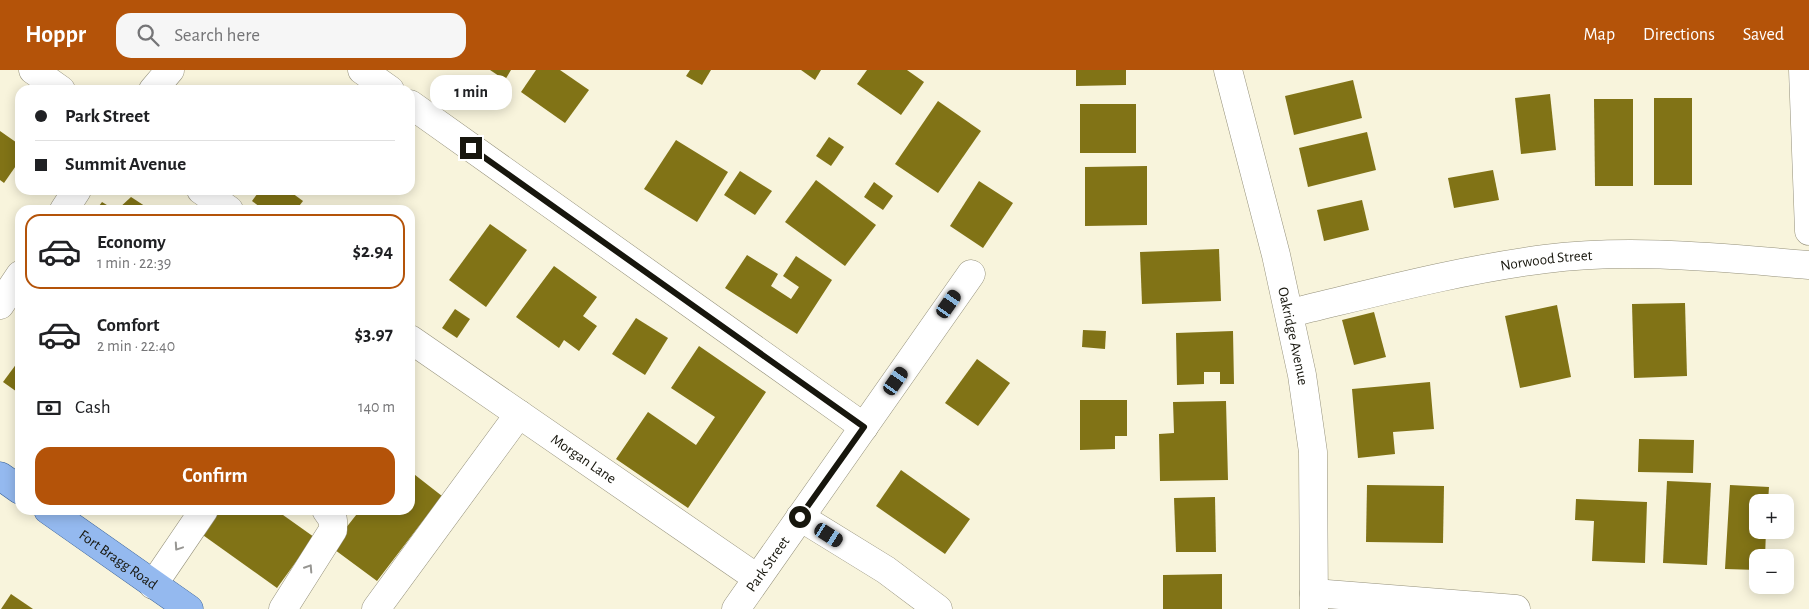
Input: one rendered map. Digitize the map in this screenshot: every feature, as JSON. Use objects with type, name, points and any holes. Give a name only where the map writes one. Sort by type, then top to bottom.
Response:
[{"type":"main road","points":[[0,476],[15,486]]},
{"type":"main road","name":"Fort Bragg Road","points":[[64,515],[153,584],[189,609]]},
{"type":"street","points":[[33,70],[54,85]]},
{"type":"street","points":[[157,85],[170,70]]},
{"type":"street","points":[[362,70],[383,85]]},
{"type":"street","name":"Oakridge Avenue","points":[[1228,70],[1290,313],[1302,375],[1313,452],[1314,601]]},
{"type":"street","points":[[1803,70],[1809,231]]},
{"type":"street","points":[[415,108],[864,427]]},
{"type":"street","points":[[208,195],[222,205]]},
{"type":"street","name":"Norwood Street","points":[[1290,313],[1470,271],[1546,259],[1643,254],[1701,256],[1809,265]]},
{"type":"street","name":"Park Street","points":[[736,609],[971,274]]},
{"type":"street","points":[[0,305],[15,282]]},
{"type":"street","name":"Morgan Lane","points":[[415,342],[757,578]]},
{"type":"street","points":[[376,609],[519,414]]},
{"type":"street","points":[[153,584],[201,515]]},
{"type":"street","points":[[283,609],[332,530],[332,520],[329,515]]},
{"type":"street","points":[[800,517],[886,570],[938,609]]},
{"type":"street","points":[[1314,601],[1516,609]]},
{"type":"building","points":[[490,70],[511,70],[505,80]]},
{"type":"building","points":[[536,70],[560,70],[589,90],[565,123],[521,92]]},
{"type":"building","points":[[690,70],[711,70],[702,85],[686,76]]},
{"type":"building","points":[[801,70],[821,70],[815,80]]},
{"type":"building","points":[[867,70],[907,70],[924,82],[901,115],[857,84]]},
{"type":"building","points":[[1076,70],[1126,70],[1126,85],[1076,86]]},
{"type":"building","points":[[1353,80],[1362,118],[1294,135],[1285,96]]},
{"type":"building","points":[[1550,94],[1556,150],[1521,154],[1515,98]]},
{"type":"building","points":[[1654,98],[1692,98],[1692,185],[1654,185]]},
{"type":"building","points":[[1594,99],[1633,99],[1633,186],[1595,186]]},
{"type":"building","points":[[938,101],[981,131],[938,193],[895,164]]},
{"type":"building","points":[[1080,104],[1136,104],[1136,153],[1080,153]]},
{"type":"building","points":[[0,131],[15,142],[15,167],[4,183],[0,180]]},
{"type":"building","points":[[1367,132],[1376,170],[1308,187],[1299,148]]},
{"type":"building","points":[[829,137],[844,147],[831,166],[816,156]]},
{"type":"building","points":[[676,140],[728,172],[697,222],[644,189]]},
{"type":"building","points":[[1147,166],[1147,225],[1085,226],[1085,167]]},
{"type":"building","points":[[1493,170],[1499,200],[1454,208],[1448,178]]},
{"type":"building","points":[[740,171],[772,191],[755,215],[724,195]]},
{"type":"building","points":[[816,180],[876,225],[845,266],[785,222]]},
{"type":"building","points":[[979,181],[1013,203],[983,248],[950,226]]},
{"type":"building","points":[[874,182],[893,196],[883,210],[864,197]]},
{"type":"building","points":[[256,195],[295,195],[303,201],[300,205],[257,205],[252,201]]},
{"type":"building","points":[[131,197],[143,205],[122,205]]},
{"type":"building","points":[[1362,200],[1369,230],[1324,241],[1317,210]]},
{"type":"building","points":[[490,224],[527,250],[486,307],[449,280]]},
{"type":"building","points":[[1219,249],[1221,301],[1142,304],[1140,252]]},
{"type":"building","points":[[747,255],[778,274],[771,286],[791,299],[799,287],[783,276],[796,256],[832,280],[797,334],[725,288]]},
{"type":"building","points":[[554,266],[597,297],[583,316],[597,326],[579,351],[564,340],[559,348],[516,317]]},
{"type":"building","points":[[1685,303],[1687,376],[1634,378],[1632,304]]},
{"type":"building","points":[[1557,305],[1571,377],[1520,388],[1505,316]]},
{"type":"building","points":[[455,309],[470,319],[457,338],[442,328]]},
{"type":"building","points":[[1374,312],[1386,357],[1354,365],[1342,320]]},
{"type":"building","points":[[636,318],[668,338],[645,375],[612,354]]},
{"type":"building","points":[[1083,330],[1106,331],[1105,349],[1082,347]]},
{"type":"building","points":[[1233,331],[1234,384],[1220,384],[1220,372],[1204,372],[1204,384],[1177,385],[1176,333]]},
{"type":"building","points":[[699,346],[766,392],[688,508],[616,459],[648,412],[696,445],[715,417],[671,388]]},
{"type":"building","points":[[977,359],[1010,383],[978,426],[945,403]]},
{"type":"building","points":[[15,366],[15,390],[3,382]]},
{"type":"building","points":[[1430,382],[1434,429],[1393,432],[1395,454],[1358,458],[1352,389]]},
{"type":"building","points":[[1080,400],[1127,400],[1127,436],[1115,436],[1115,449],[1080,450]]},
{"type":"building","points":[[1226,401],[1228,480],[1160,481],[1159,434],[1174,433],[1173,402]]},
{"type":"building","points":[[1639,439],[1694,440],[1693,473],[1638,472]]},
{"type":"building","points":[[901,470],[970,519],[945,554],[876,506]]},
{"type":"building","points":[[415,475],[442,496],[377,581],[331,547],[356,515],[415,515]]},
{"type":"building","points":[[1667,481],[1711,483],[1707,565],[1663,563]]},
{"type":"building","points":[[1367,485],[1444,486],[1443,543],[1366,542]]},
{"type":"building","points":[[1730,485],[1769,487],[1769,494],[1749,494],[1749,539],[1766,539],[1765,549],[1749,549],[1749,570],[1725,569]]},
{"type":"building","points":[[1215,497],[1216,552],[1176,552],[1174,498]]},
{"type":"building","points":[[1576,499],[1647,502],[1645,563],[1592,561],[1594,521],[1575,520]]},
{"type":"building","points":[[203,515],[283,515],[314,537],[277,588],[193,528]]},
{"type":"building","points":[[1222,574],[1222,609],[1163,609],[1163,575]]},
{"type":"building","points":[[11,594],[33,609],[1,609]]},
{"type":"route","points":[[471,148],[864,427],[800,517]]}]
